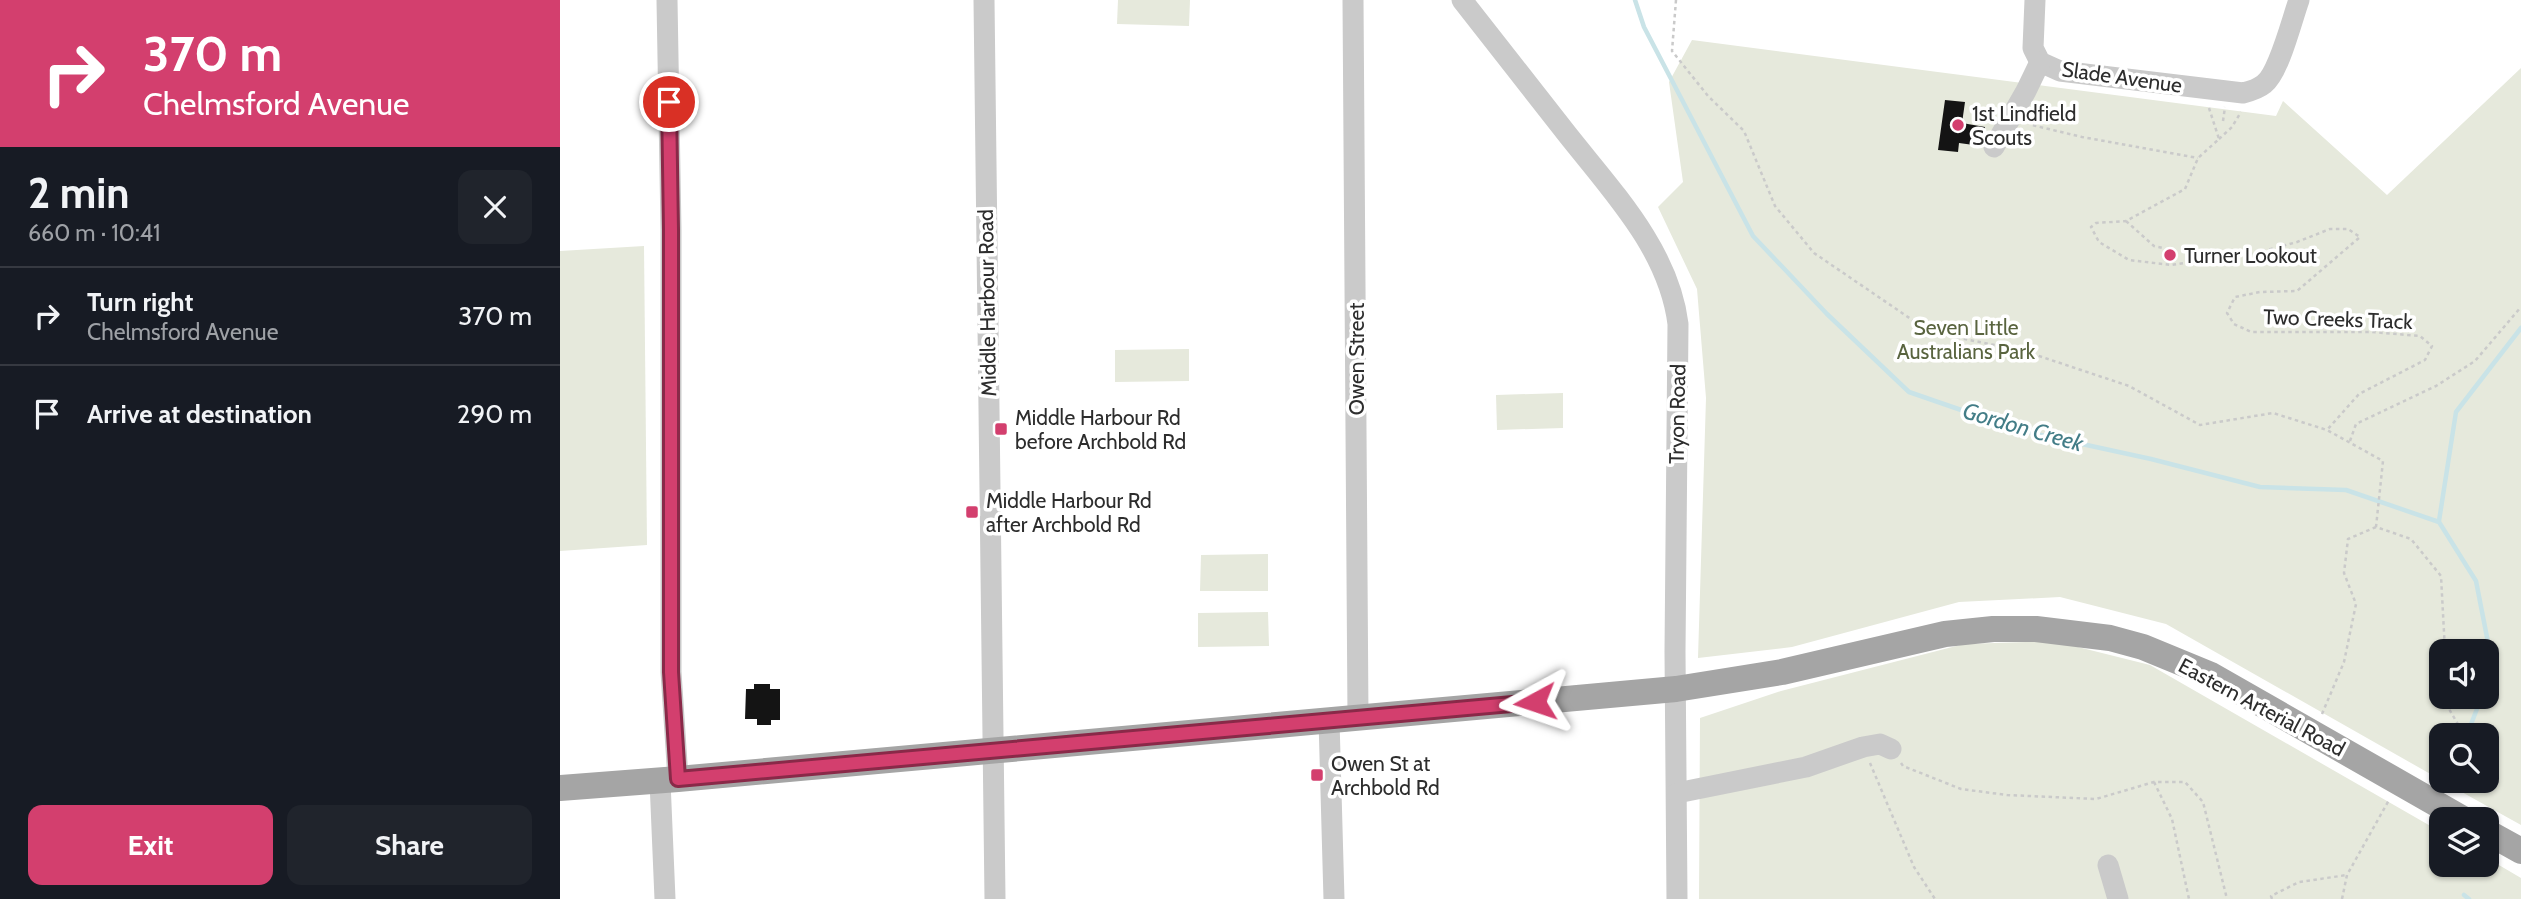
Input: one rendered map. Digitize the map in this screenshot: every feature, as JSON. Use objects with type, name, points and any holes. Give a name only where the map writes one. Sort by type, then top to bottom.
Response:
[{"type":"main road","name":"Eastern Arterial Road","points":[[560,788],[1676,689],[1782,672],[1945,634],[1993,629],[2036,629],[2110,638],[2143,647],[2211,675],[2442,807]]},
{"type":"main road","points":[[2499,839],[2521,852]]},
{"type":"street","points":[[666,899],[671,672],[671,230],[667,0]]},
{"type":"street","name":"Middle Harbour Road","points":[[984,0],[995,899]]},
{"type":"street","name":"Owen Street","points":[[1353,0],[1358,718]]},
{"type":"street","name":"Tryon Road","points":[[1462,0],[1635,221],[1672,289],[1678,324],[1677,899]]},
{"type":"street","name":"Slade Avenue","points":[[2035,0],[2032,40],[2040,62],[2060,71],[2226,91]]},
{"type":"street","points":[[2226,91],[2253,90],[2265,84],[2274,72],[2299,0]]},
{"type":"street","points":[[1994,147],[2040,62]]},
{"type":"street","points":[[1329,720],[1334,899]]},
{"type":"street","points":[[1676,793],[1806,767],[1863,747],[1880,744],[1891,749]]},
{"type":"street","points":[[2108,865],[2118,899]]},
{"type":"path","points":[[1676,0],[1672,51],[1708,96],[1744,131],[1774,206],[1814,253],[1930,332],[2024,351],[2129,386],[2200,425],[2273,413],[2327,430],[2350,441],[2383,461],[2376,527]]},
{"type":"path","points":[[2026,91],[2032,125],[2198,158]]},
{"type":"path","points":[[2219,139],[2208,106],[2226,91]]},
{"type":"path","name":"Two Creeks Track","points":[[2226,91],[2241,115],[2232,127],[2198,158],[2185,189],[2126,221],[2096,223],[2091,227],[2099,242],[2130,260],[2171,265],[2260,252],[2330,229],[2348,229],[2360,237],[2297,291],[2260,292],[2235,297],[2227,313],[2234,324],[2251,332],[2372,332],[2420,336],[2432,346],[2425,360],[2359,394],[2327,430]]},
{"type":"path","points":[[2214,122],[2223,121],[2232,127]]},
{"type":"path","points":[[2126,221],[2154,246],[2163,248],[2170,255]]},
{"type":"path","points":[[2350,441],[2356,424],[2436,386],[2475,361],[2521,307]]},
{"type":"path","points":[[2314,733],[2344,662],[2356,604],[2344,573],[2348,539],[2376,527],[2411,539],[2441,576],[2444,639]]},
{"type":"path","points":[[1863,747],[1914,867],[1934,899]]},
{"type":"path","points":[[1891,749],[1903,766],[1961,789],[2007,795],[2096,799],[2154,782],[2185,782],[2203,802],[2227,899]]},
{"type":"path","points":[[2154,782],[2172,819],[2189,899]]},
{"type":"path","points":[[2342,899],[2347,876],[2399,782]]},
{"type":"path","points":[[2272,899],[2271,897],[2299,882],[2347,876]]},
{"type":"green space","points":[[1118,0],[1190,0],[1189,26],[1117,24]]},
{"type":"green space","name":"Seven Little Australians Park","points":[[1692,40],[2276,116],[2283,101],[2387,195],[2521,68],[2521,825],[2499,813],[2499,807],[2489,807],[2464,793],[2499,793],[2499,723],[2429,723],[2429,773],[2166,624],[2060,597],[1959,602],[1792,647],[1698,658],[1706,398],[1697,289],[1658,207],[1683,182],[1669,82]]},
{"type":"green space","points":[[644,246],[647,545],[560,551],[560,251]]},
{"type":"green space","points":[[1189,349],[1189,381],[1115,382],[1115,350]]},
{"type":"green space","points":[[1563,393],[1563,428],[1497,430],[1496,395]]},
{"type":"green space","points":[[1268,554],[1268,591],[1200,591],[1201,555]]},
{"type":"green space","points":[[1268,612],[1269,646],[1198,647],[1198,613]]},
{"type":"green space","points":[[2054,641],[2150,665],[2429,825],[2429,877],[2499,877],[2499,865],[2521,878],[2521,899],[1699,899],[1700,718],[1781,691],[1964,644]]},
{"type":"building","name":"1st Lindfield Scouts","points":[[1945,100],[1965,102],[1962,123],[1985,127],[1981,146],[1959,143],[1958,152],[1938,150]]},
{"type":"building","points":[[754,684],[770,684],[770,689],[780,689],[780,720],[771,720],[771,725],[757,725],[757,719],[745,719],[746,689],[754,689]]},
{"type":"waterway","name":"Gordon Creek","points":[[1635,0],[1644,27],[1753,236],[1827,314],[1909,392],[2022,431],[2151,459],[2260,487],[2346,490],[2439,522],[2476,581],[2487,639]]},
{"type":"waterway","points":[[2439,521],[2456,412],[2521,328]]},
{"type":"waterway","name":"Gordon Creek","points":[[2472,723],[2477,709]]},
{"type":"waterway","name":"Gordon Creek","points":[[2464,895],[2469,899]]},
{"type":"place","name":"1st Lindfield Scouts","points":[[1958,125]]},
{"type":"place","name":"Turner Lookout","points":[[2170,255]]},
{"type":"place","name":"Middle Harbour Rd before Archbold Rd","points":[[1001,429]]},
{"type":"place","name":"Middle Harbour Rd after Archbold Rd","points":[[972,512]]},
{"type":"place","name":"Owen St at Archbold Rd","points":[[1317,775]]},
{"type":"route","points":[[669,102],[671,672],[678,779],[1535,702]]}]
